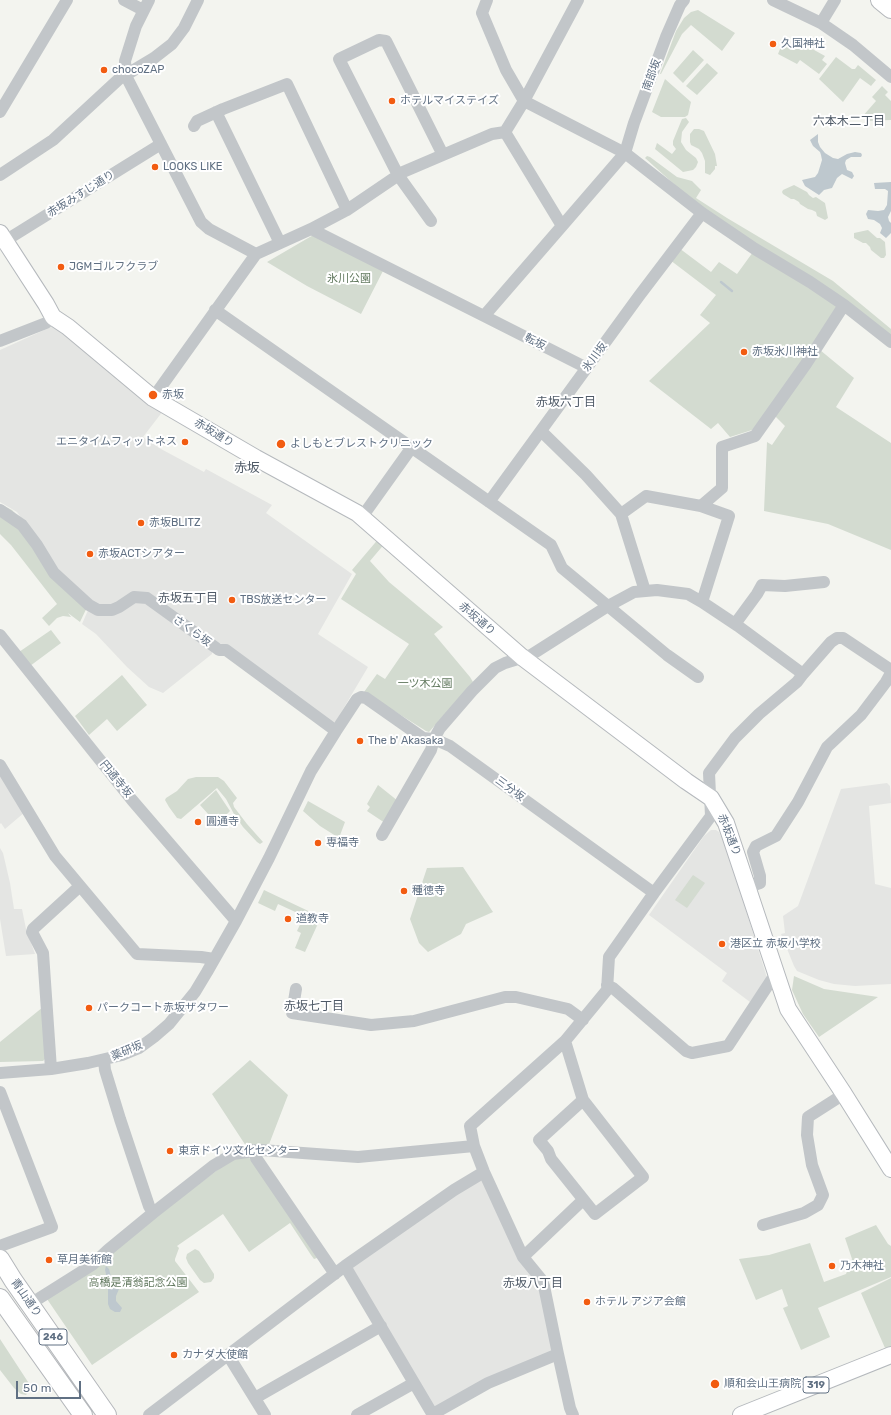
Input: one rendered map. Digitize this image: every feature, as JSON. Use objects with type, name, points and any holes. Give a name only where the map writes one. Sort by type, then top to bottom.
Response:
[{"type":"highway","points":[[880,0],[891,8]]},
{"type":"highway","name":"青山通り","points":[[0,1259],[107,1415]]},
{"type":"highway","name":"青山通り","points":[[0,1298],[83,1415]]},
{"type":"main road","points":[[872,0],[891,15]]},
{"type":"main road","name":"赤坂通り","points":[[2,239],[46,304],[53,317],[68,327],[153,398],[362,517],[463,607],[522,657],[686,781],[711,798],[726,823],[788,1009],[890,1165]]},
{"type":"main road","name":"319","points":[[741,1415],[891,1355]]},
{"type":"main road","name":"319","points":[[761,1415],[891,1363]]},
{"type":"street","points":[[0,112],[67,0]]},
{"type":"street","points":[[124,0],[146,5],[136,26],[125,61],[126,76],[202,224],[256,254]]},
{"type":"street","points":[[0,175],[53,140],[112,86],[172,44],[184,28],[198,0]]},
{"type":"street","points":[[487,0],[482,13],[506,70],[524,101],[625,153],[702,213],[755,250],[810,282],[844,305],[891,342]]},
{"type":"street","points":[[153,398],[256,254],[311,229],[347,210],[403,172],[492,134],[505,132],[524,101],[578,0]]},
{"type":"street","name":"南部坂","points":[[625,153],[634,123],[666,37],[680,5],[684,0]]},
{"type":"street","points":[[773,0],[821,23],[853,45],[891,77]]},
{"type":"street","points":[[821,23],[835,0]]},
{"type":"street","points":[[431,222],[398,175],[339,59],[379,40],[386,41],[443,155]]},
{"type":"street","points":[[194,126],[196,121],[287,84],[347,210]]},
{"type":"street","points":[[216,112],[280,243]]},
{"type":"street","points":[[505,132],[562,226]]},
{"type":"street","name":"赤坂みすじ通り","points":[[2,239],[161,144]]},
{"type":"street","points":[[484,316],[625,153]]},
{"type":"street","name":"氷川坂","points":[[489,502],[702,213]]},
{"type":"street","name":"転坂","points":[[311,229],[587,368]]},
{"type":"street","points":[[701,506],[722,488],[722,447],[755,436],[806,364],[844,305]]},
{"type":"street","points":[[215,310],[551,545],[562,568],[667,655],[698,678]]},
{"type":"street","points":[[0,341],[46,323],[53,317]]},
{"type":"street","points":[[541,430],[586,475],[621,514],[645,591]]},
{"type":"street","points":[[362,517],[412,447]]},
{"type":"street","points":[[621,514],[646,496],[701,506],[729,516],[702,602]]},
{"type":"street","name":"さくら坂","points":[[0,510],[22,525],[37,545],[54,573],[89,605],[98,610],[112,610],[134,597],[147,598],[219,650],[226,650],[336,731]]},
{"type":"street","points":[[735,624],[762,585],[785,586],[824,582]]},
{"type":"street","points":[[382,835],[431,750],[434,739],[440,728],[472,691],[495,668],[531,655],[608,606],[634,592],[656,590],[688,594],[735,624],[803,674]]},
{"type":"street","name":"円通寺坂","points":[[0,635],[132,800],[236,921]]},
{"type":"street","points":[[572,1415],[544,1286],[523,1257],[484,1172],[474,1146],[470,1126],[565,1041],[607,990],[609,957],[654,892],[711,816],[709,773],[735,738],[759,714],[797,682],[832,642],[843,638],[891,672],[886,682],[861,715],[827,747],[798,802],[776,836],[756,846],[753,852],[760,876],[760,883],[748,887]]},
{"type":"street","name":"薬研坂","points":[[0,1073],[51,1069],[104,1060],[122,1055],[139,1048],[168,1024],[195,992],[236,921],[269,858],[311,771],[357,699],[361,697]]},
{"type":"street","name":"三分坂","points":[[361,697],[366,698],[423,738],[434,739],[450,746],[654,892]]},
{"type":"street","points":[[0,765],[55,856],[137,954],[214,959]]},
{"type":"street","points":[[51,1069],[43,953],[32,932],[38,924],[80,886]]},
{"type":"street","points":[[607,985],[613,988],[686,1051],[692,1053],[728,1046],[776,973]]},
{"type":"street","points":[[296,989],[292,1013],[371,1025],[414,1021],[505,997],[516,997],[568,1008],[583,1020]]},
{"type":"street","points":[[565,1041],[583,1100],[643,1178],[595,1214],[551,1159],[548,1151],[539,1140],[583,1100]]},
{"type":"street","points":[[104,1060],[105,1070],[120,1119],[149,1206],[153,1213]]},
{"type":"street","points":[[0,1092],[52,1227],[0,1246]]},
{"type":"street","points":[[763,1225],[804,1213],[818,1205],[823,1195],[812,1165],[807,1135],[808,1117],[844,1094]]},
{"type":"street","points":[[30,1304],[92,1265],[153,1213],[213,1166],[232,1154],[254,1150],[358,1157],[474,1146]]},
{"type":"street","points":[[254,1150],[256,1158],[381,1326],[433,1415],[488,1382],[558,1354]]},
{"type":"street","points":[[149,1415],[340,1270],[454,1190],[484,1172]]},
{"type":"street","points":[[523,1257],[583,1200]]},
{"type":"street","points":[[255,1398],[381,1326]]},
{"type":"street","points":[[228,1355],[265,1415]]},
{"type":"street","points":[[358,1415],[414,1383]]},
{"type":"shaded area","points":[[818,134],[818,142],[820,147],[825,153],[833,158],[838,159],[855,152],[861,153],[862,155],[861,157],[851,157],[846,160],[845,163],[847,170],[852,172],[854,176],[852,179],[842,174],[837,178],[832,188],[824,190],[819,195],[805,186],[802,180],[815,177],[818,173],[822,160],[821,155],[810,140]]},
{"type":"shaded area","points":[[891,182],[891,211],[888,217],[891,223],[891,233],[886,238],[880,233],[882,228],[880,224],[874,220],[868,219],[866,214],[868,210],[884,210],[887,205],[888,191],[885,189],[875,189],[874,183]]},
{"type":"shaded area","points":[[56,326],[163,411],[143,437],[161,449],[204,472],[206,469],[272,505],[266,513],[352,574],[318,634],[368,667],[336,721],[333,723],[229,646],[215,642],[212,654],[163,693],[149,687],[127,667],[96,634],[82,624],[92,601],[57,569],[17,512],[0,502],[0,350]]},
{"type":"shaded area","points":[[0,769],[25,812],[5,829],[1,823],[0,824]]},
{"type":"shaded area","points":[[887,783],[890,786],[891,803],[869,806],[875,884],[891,888],[891,984],[855,986],[834,984],[797,971],[781,934],[785,933],[783,916],[798,906],[841,789]]},
{"type":"shaded area","name":"港区立 赤坂小学校","points":[[711,830],[716,830],[719,832],[729,855],[767,978],[750,1002],[722,981],[727,973],[649,915],[704,836]]},
{"type":"shaded area","points":[[0,848],[3,853],[10,883],[14,909],[22,909],[26,929],[35,954],[6,956],[0,919]]},
{"type":"shaded area","points":[[481,1178],[539,1282],[555,1349],[436,1410],[350,1266]]},
{"type":"shaded area","points":[[106,1266],[119,1289],[116,1296],[116,1301],[122,1308],[120,1312],[115,1312],[110,1309],[108,1304],[108,1282],[105,1270]]},
{"type":"green space","points":[[698,10],[735,33],[722,51],[691,25],[682,34],[660,74],[676,31],[684,18],[691,12]]},
{"type":"green space","points":[[793,42],[806,48],[807,46],[825,56],[822,60],[827,64],[819,74],[800,60],[797,64],[778,54],[782,44],[791,48]]},
{"type":"green space","points":[[693,50],[704,60],[683,83],[673,73]]},
{"type":"green space","points":[[836,57],[852,69],[855,69],[858,65],[876,80],[871,86],[860,78],[843,102],[819,79]]},
{"type":"green space","points":[[707,63],[718,73],[697,95],[686,86]]},
{"type":"green space","points":[[665,79],[691,102],[688,115],[685,117],[661,117],[652,112]]},
{"type":"green space","points":[[882,86],[888,92],[885,95],[891,101],[891,120],[868,121],[862,117],[876,101],[872,97]]},
{"type":"green space","points":[[686,118],[689,122],[682,132],[681,142],[686,150],[696,158],[698,162],[693,170],[683,172],[655,149],[657,143],[672,154],[676,149],[673,145],[673,141],[682,119]]},
{"type":"green space","points":[[694,129],[704,131],[715,154],[717,166],[715,166],[715,169],[710,175],[705,173],[705,161],[702,153],[699,149],[691,145],[690,134]]},
{"type":"green space","points":[[647,156],[677,177],[692,181],[701,190],[696,198],[833,281],[891,329],[891,337],[706,213],[645,158]]},
{"type":"green space","points":[[794,185],[807,192],[813,198],[816,197],[825,203],[828,218],[825,220],[817,216],[816,212],[783,194],[783,190]]},
{"type":"green space","points":[[868,230],[877,238],[880,238],[885,242],[886,255],[884,258],[881,258],[871,250],[866,243],[854,238],[854,233]]},
{"type":"green space","name":"氷川公園","points":[[315,234],[384,269],[361,314],[307,286],[267,262]]},
{"type":"green space","name":"赤坂氷川神社","points":[[679,248],[711,272],[719,262],[737,274],[753,252],[840,306],[757,426],[752,430],[730,437],[718,423],[711,429],[649,381],[710,323],[700,315],[716,295],[670,260]]},
{"type":"green space","points":[[820,350],[854,378],[836,407],[891,443],[891,550],[828,524],[764,511],[767,442],[772,445],[785,426],[774,415]]},
{"type":"green space","points":[[0,504],[12,510],[21,520],[55,570],[90,601],[80,622],[68,613],[71,617],[63,616],[57,618],[49,626],[42,618],[57,604],[11,545],[0,534]]},
{"type":"green space","name":"一ツ木公園","points":[[380,537],[386,542],[370,561],[389,582],[443,627],[434,634],[473,682],[429,732],[364,692],[377,674],[385,679],[409,644],[341,599],[356,574],[352,570]]},
{"type":"green space","points":[[51,630],[61,643],[30,666],[19,652]]},
{"type":"green space","points":[[122,675],[147,705],[117,731],[107,719],[89,735],[75,716]]},
{"type":"green space","points":[[196,777],[218,777],[224,781],[237,798],[233,803],[234,807],[263,842],[260,844],[257,842],[243,827],[226,799],[217,788],[181,819],[177,818],[165,800],[177,791],[188,779]]},
{"type":"green space","points":[[378,785],[398,801],[385,823],[367,811],[370,807],[367,804]]},
{"type":"green space","points":[[216,790],[230,811],[217,824],[200,805]]},
{"type":"green space","points":[[308,801],[345,822],[339,838],[320,826],[303,811]]},
{"type":"green space","points":[[463,867],[493,912],[466,924],[461,934],[428,952],[419,943],[410,919],[427,868]]},
{"type":"green space","points":[[693,875],[705,883],[687,908],[675,900]]},
{"type":"green space","points":[[264,890],[321,917],[305,952],[295,948],[301,933],[297,931],[304,916],[278,904],[275,911],[258,903]]},
{"type":"green space","points":[[794,976],[824,989],[878,997],[819,1037],[803,1014],[792,990]]},
{"type":"green space","points":[[43,1007],[46,1058],[43,1061],[0,1062],[0,1042]]},
{"type":"green space","points":[[250,1060],[288,1095],[268,1147],[246,1146],[212,1094]]},
{"type":"green space","name":"高橋是清翁記念公園","points":[[248,1156],[298,1224],[317,1255],[317,1258],[314,1259],[290,1223],[249,1252],[223,1214],[177,1246],[179,1248],[175,1261],[199,1292],[92,1365],[47,1299],[232,1159]]},
{"type":"green space","name":"乃木神社","points":[[876,1225],[888,1244],[891,1246],[891,1277],[818,1308],[830,1337],[801,1350],[783,1308],[788,1306],[782,1289],[756,1300],[739,1259],[769,1255],[810,1243],[824,1282],[846,1274],[852,1259],[845,1238]]},
{"type":"green space","points":[[195,1249],[199,1251],[214,1274],[214,1278],[211,1282],[204,1283],[200,1280],[188,1263],[186,1258],[187,1254]]},
{"type":"green space","points":[[891,1278],[891,1346],[885,1348],[861,1293]]},
{"type":"green space","points":[[0,1339],[30,1385],[30,1390],[26,1395],[21,1394],[14,1388],[0,1370]]},
{"type":"waterway","points":[[721,282],[732,291]]},
{"type":"place","name":"久国神社","points":[[773,44]]},
{"type":"place","name":"chocoZAP","points":[[104,70]]},
{"type":"place","name":"ホテルマイステイズ","points":[[392,101]]},
{"type":"place","name":"LOOKS LIKE","points":[[155,167]]},
{"type":"place","name":"JGMゴルフクラブ","points":[[61,267]]},
{"type":"place","name":"赤坂氷川神社","points":[[744,352]]},
{"type":"place","name":"赤坂","points":[[153,395]]},
{"type":"place","name":"エニタイムフィットネス","points":[[185,442]]},
{"type":"place","name":"よしもとブレストクリニック","points":[[281,444]]},
{"type":"place","name":"赤坂BLITZ","points":[[141,523]]},
{"type":"place","name":"赤坂ACTシアター","points":[[90,554]]},
{"type":"place","name":"TBS放送センター","points":[[232,600]]},
{"type":"place","name":"The b' Akasaka","points":[[360,741]]},
{"type":"place","name":"圓通寺","points":[[198,822]]},
{"type":"place","name":"専福寺","points":[[318,843]]},
{"type":"place","name":"種徳寺","points":[[404,891]]},
{"type":"place","name":"道教寺","points":[[288,919]]},
{"type":"place","name":"港区立 赤坂小学校","points":[[722,944]]},
{"type":"place","name":"パークコート赤坂ザタワー","points":[[89,1008]]},
{"type":"place","name":"東京ドイツ文化センター","points":[[170,1151]]},
{"type":"place","name":"草月美術館","points":[[49,1260]]},
{"type":"place","name":"乃木神社","points":[[832,1266]]},
{"type":"place","name":"ホテル アジア会館","points":[[587,1302]]},
{"type":"place","name":"カナダ大使館","points":[[174,1355]]},
{"type":"place","name":"順和会山王病院","points":[[715,1384]]},
{"type":"district","name":"六本木二丁目","points":[[849,122]]},
{"type":"district","name":"赤坂六丁目","points":[[566,403]]},
{"type":"district","name":"赤坂","points":[[247,468]]},
{"type":"district","name":"赤坂五丁目","points":[[188,599]]},
{"type":"district","name":"赤坂七丁目","points":[[314,1007]]},
{"type":"district","name":"赤坂八丁目","points":[[533,1284]]}]
